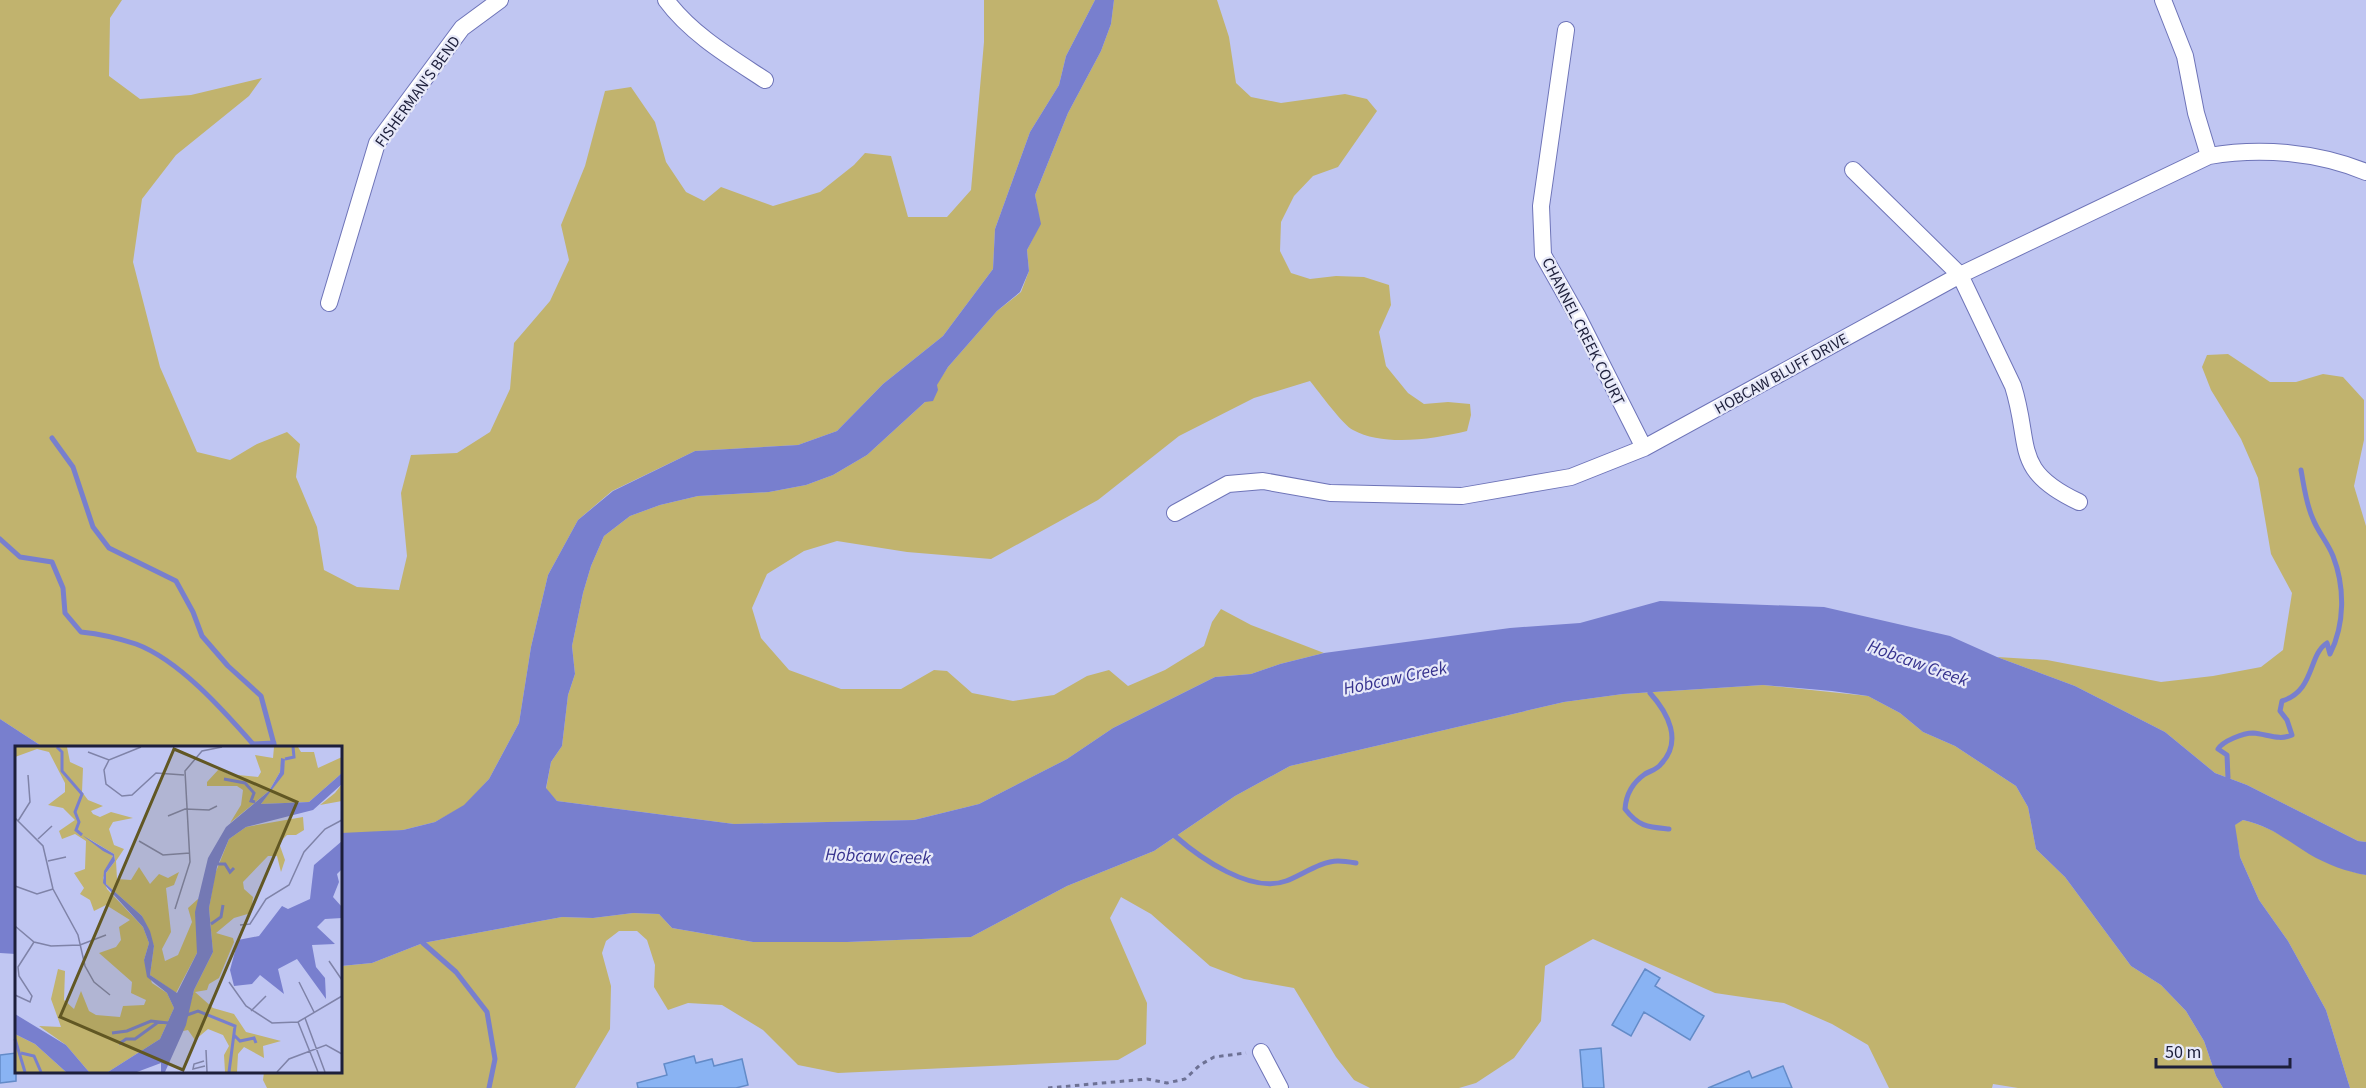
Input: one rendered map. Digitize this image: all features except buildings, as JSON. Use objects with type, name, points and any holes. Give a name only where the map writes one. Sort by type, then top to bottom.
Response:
[{"type":"street","name":"FISHERMAN'S BEND","points":[[329,303],[377,143],[462,28],[500,0]]},
{"type":"street","points":[[666,0],[675,12],[710,43],[765,80]]},
{"type":"street","points":[[2163,0],[2185,56],[2196,113],[2209,156]]},
{"type":"street","name":"CHANNEL CREEK COURT","points":[[1566,30],[1541,206],[1543,255],[1578,317],[1644,448]]},
{"type":"street","name":"HOBCAW BLUFF DRIVE","points":[[1175,513],[1228,484],[1263,481],[1330,493],[1462,496],[1571,477],[1644,448],[1960,275],[2209,156],[2239,151],[2282,153],[2342,162],[2366,172]]},
{"type":"street","points":[[1853,170],[1960,275],[2013,386],[2018,400],[2027,457],[2033,468],[2048,484],[2079,502]]},
{"type":"street","points":[[1261,1052],[1280,1088]]},
{"type":"path","points":[[1048,1088],[1147,1078],[1167,1083],[1185,1080],[1200,1065],[1214,1057],[1261,1052]]},
{"type":"shaded area","points":[[0,0],[122,0],[110,18],[109,76],[140,99],[191,95],[262,78],[249,96],[176,155],[142,199],[133,262],[160,367],[197,452],[230,460],[257,444],[287,432],[300,444],[296,477],[317,527],[324,570],[357,587],[399,590],[407,556],[401,493],[411,455],[457,453],[490,432],[510,389],[514,343],[550,301],[569,260],[561,225],[585,166],[605,91],[631,87],[655,122],[666,162],[686,192],[704,201],[721,187],[773,206],[820,192],[854,165],[865,153],[891,156],[908,217],[947,217],[971,190],[984,42],[984,0],[1095,0],[1066,56],[1059,85],[1030,132],[995,229],[993,269],[943,336],[883,384],[837,431],[798,445],[695,451],[612,491],[578,520],[548,575],[531,647],[519,723],[489,779],[464,806],[435,822],[403,830],[342,833],[342,746],[41,746],[0,719]]},
{"type":"shaded area","points":[[1114,0],[1217,0],[1229,37],[1236,83],[1251,97],[1281,103],[1345,94],[1367,99],[1377,111],[1338,167],[1313,176],[1294,196],[1281,222],[1280,251],[1291,273],[1310,279],[1336,276],[1364,277],[1389,285],[1391,305],[1379,332],[1386,366],[1408,393],[1424,404],[1448,402],[1470,404],[1471,415],[1467,431],[1409,440],[1365,435],[1353,430],[1343,422],[1310,381],[1254,398],[1179,436],[1098,500],[991,559],[907,552],[837,541],[804,551],[767,574],[752,608],[761,638],[789,670],[841,689],[901,689],[934,670],[947,671],[972,693],[1013,701],[1054,695],[1087,676],[1109,670],[1128,686],[1165,670],[1204,646],[1212,622],[1221,609],[1251,625],[1324,653],[1251,674],[1215,677],[1113,728],[1067,759],[979,804],[914,820],[734,824],[557,801],[546,789],[551,762],[562,746],[568,695],[575,674],[572,646],[583,593],[591,566],[604,536],[630,516],[660,505],[698,496],[769,492],[806,485],[833,475],[867,455],[925,402],[948,367],[997,311],[1021,292],[1029,271],[1027,250],[1040,224],[1035,195],[1068,113],[1101,51],[1111,24]]},
{"type":"shaded area","points":[[2228,354],[2270,382],[2296,382],[2323,374],[2343,377],[2364,400],[2364,440],[2354,486],[2366,526],[2366,842],[2358,841],[2247,785],[2215,773],[2165,732],[2075,686],[1997,657],[2047,660],[2161,682],[2261,667],[2283,650],[2292,593],[2271,554],[2258,478],[2241,439],[2211,390],[2202,367],[2207,355]]},
{"type":"shaded area","points":[[1763,685],[1868,696],[1900,713],[1923,732],[1955,746],[2016,786],[2028,807],[2036,849],[2065,877],[2131,966],[2161,985],[2186,1011],[2204,1041],[2216,1076],[2223,1088],[2018,1088],[1993,1084],[1992,1088],[1889,1088],[1868,1045],[1832,1024],[1784,1003],[1715,993],[1593,939],[1545,966],[1541,1021],[1514,1058],[1476,1083],[1459,1088],[1370,1088],[1354,1080],[1336,1057],[1294,988],[1244,979],[1210,966],[1151,914],[1121,897],[1110,918],[1147,1003],[1146,1044],[1118,1060],[838,1073],[798,1065],[763,1030],[722,1005],[688,1003],[668,1010],[654,987],[655,965],[647,940],[637,931],[619,931],[606,941],[602,953],[611,986],[610,1029],[575,1088],[267,1088],[263,1080],[264,1073],[342,1073],[342,966],[372,963],[423,943],[562,917],[593,918],[633,913],[659,914],[672,928],[753,942],[847,942],[971,937],[1067,886],[1154,851],[1235,796],[1290,766],[1564,702],[1623,694]]},
{"type":"shaded area","points":[[2243,820],[2274,832],[2334,864],[2366,875],[2366,1088],[2350,1088],[2326,1010],[2288,941],[2259,900],[2240,857],[2234,825]]},
{"type":"water","name":"Hobcaw Creek","points":[[1095,0],[1114,0],[1111,24],[1101,51],[1068,113],[1035,195],[1041,224],[1027,250],[1029,271],[1020,292],[997,311],[948,367],[937,385],[938,390],[933,401],[925,402],[867,455],[833,475],[806,485],[769,492],[698,496],[660,505],[630,516],[604,536],[591,566],[583,593],[572,646],[575,674],[568,695],[562,746],[551,762],[546,788],[557,801],[734,824],[914,820],[979,804],[1067,759],[1113,728],[1215,677],[1251,674],[1324,653],[1510,628],[1580,623],[1660,601],[1824,607],[1950,636],[1997,657],[2075,686],[2165,732],[2215,773],[2247,785],[2358,841],[2366,842],[2366,875],[2344,870],[2322,861],[2262,826],[2243,820],[2235,825],[2240,857],[2259,900],[2288,941],[2326,1010],[2350,1088],[2223,1088],[2216,1076],[2204,1041],[2186,1011],[2161,985],[2131,966],[2065,877],[2036,849],[2028,807],[2016,786],[1955,746],[1923,732],[1900,713],[1868,696],[1763,685],[1623,694],[1564,702],[1290,766],[1235,796],[1154,851],[1067,886],[971,937],[847,942],[753,942],[672,928],[659,914],[633,913],[593,918],[562,917],[423,943],[372,963],[342,966],[342,833],[403,830],[435,822],[464,805],[489,779],[519,723],[531,647],[548,575],[578,520],[613,491],[695,451],[798,445],[837,431],[883,384],[943,336],[993,269],[995,229],[1030,132],[1059,85],[1066,56]]},
{"type":"water","points":[[0,719],[41,746],[15,746],[15,954],[0,953]]},
{"type":"waterway","points":[[52,438],[73,467],[93,527],[109,548],[176,581],[193,612],[202,636],[228,666],[261,696],[274,746]]},
{"type":"waterway","points":[[2228,778],[2227,755],[2218,749],[2224,743],[2249,733],[2278,737],[2292,735],[2287,720],[2280,711],[2282,701],[2293,696],[2300,689],[2321,649],[2327,643],[2330,654],[2341,618],[2342,605],[2337,568],[2331,551],[2311,513],[2301,470]]},
{"type":"waterway","points":[[0,539],[20,557],[52,562],[63,588],[65,613],[81,632],[122,640],[152,651],[199,687],[253,744],[274,743]]},
{"type":"waterway","points":[[1650,693],[1667,718],[1672,737],[1671,746],[1660,766],[1645,774],[1633,785],[1628,794],[1625,809],[1644,825],[1669,829]]},
{"type":"waterway","points":[[1175,836],[1227,872],[1257,883],[1272,884],[1286,881],[1332,862],[1356,863]]},
{"type":"waterway","points":[[423,943],[456,972],[487,1012],[495,1059],[489,1088]]}]
